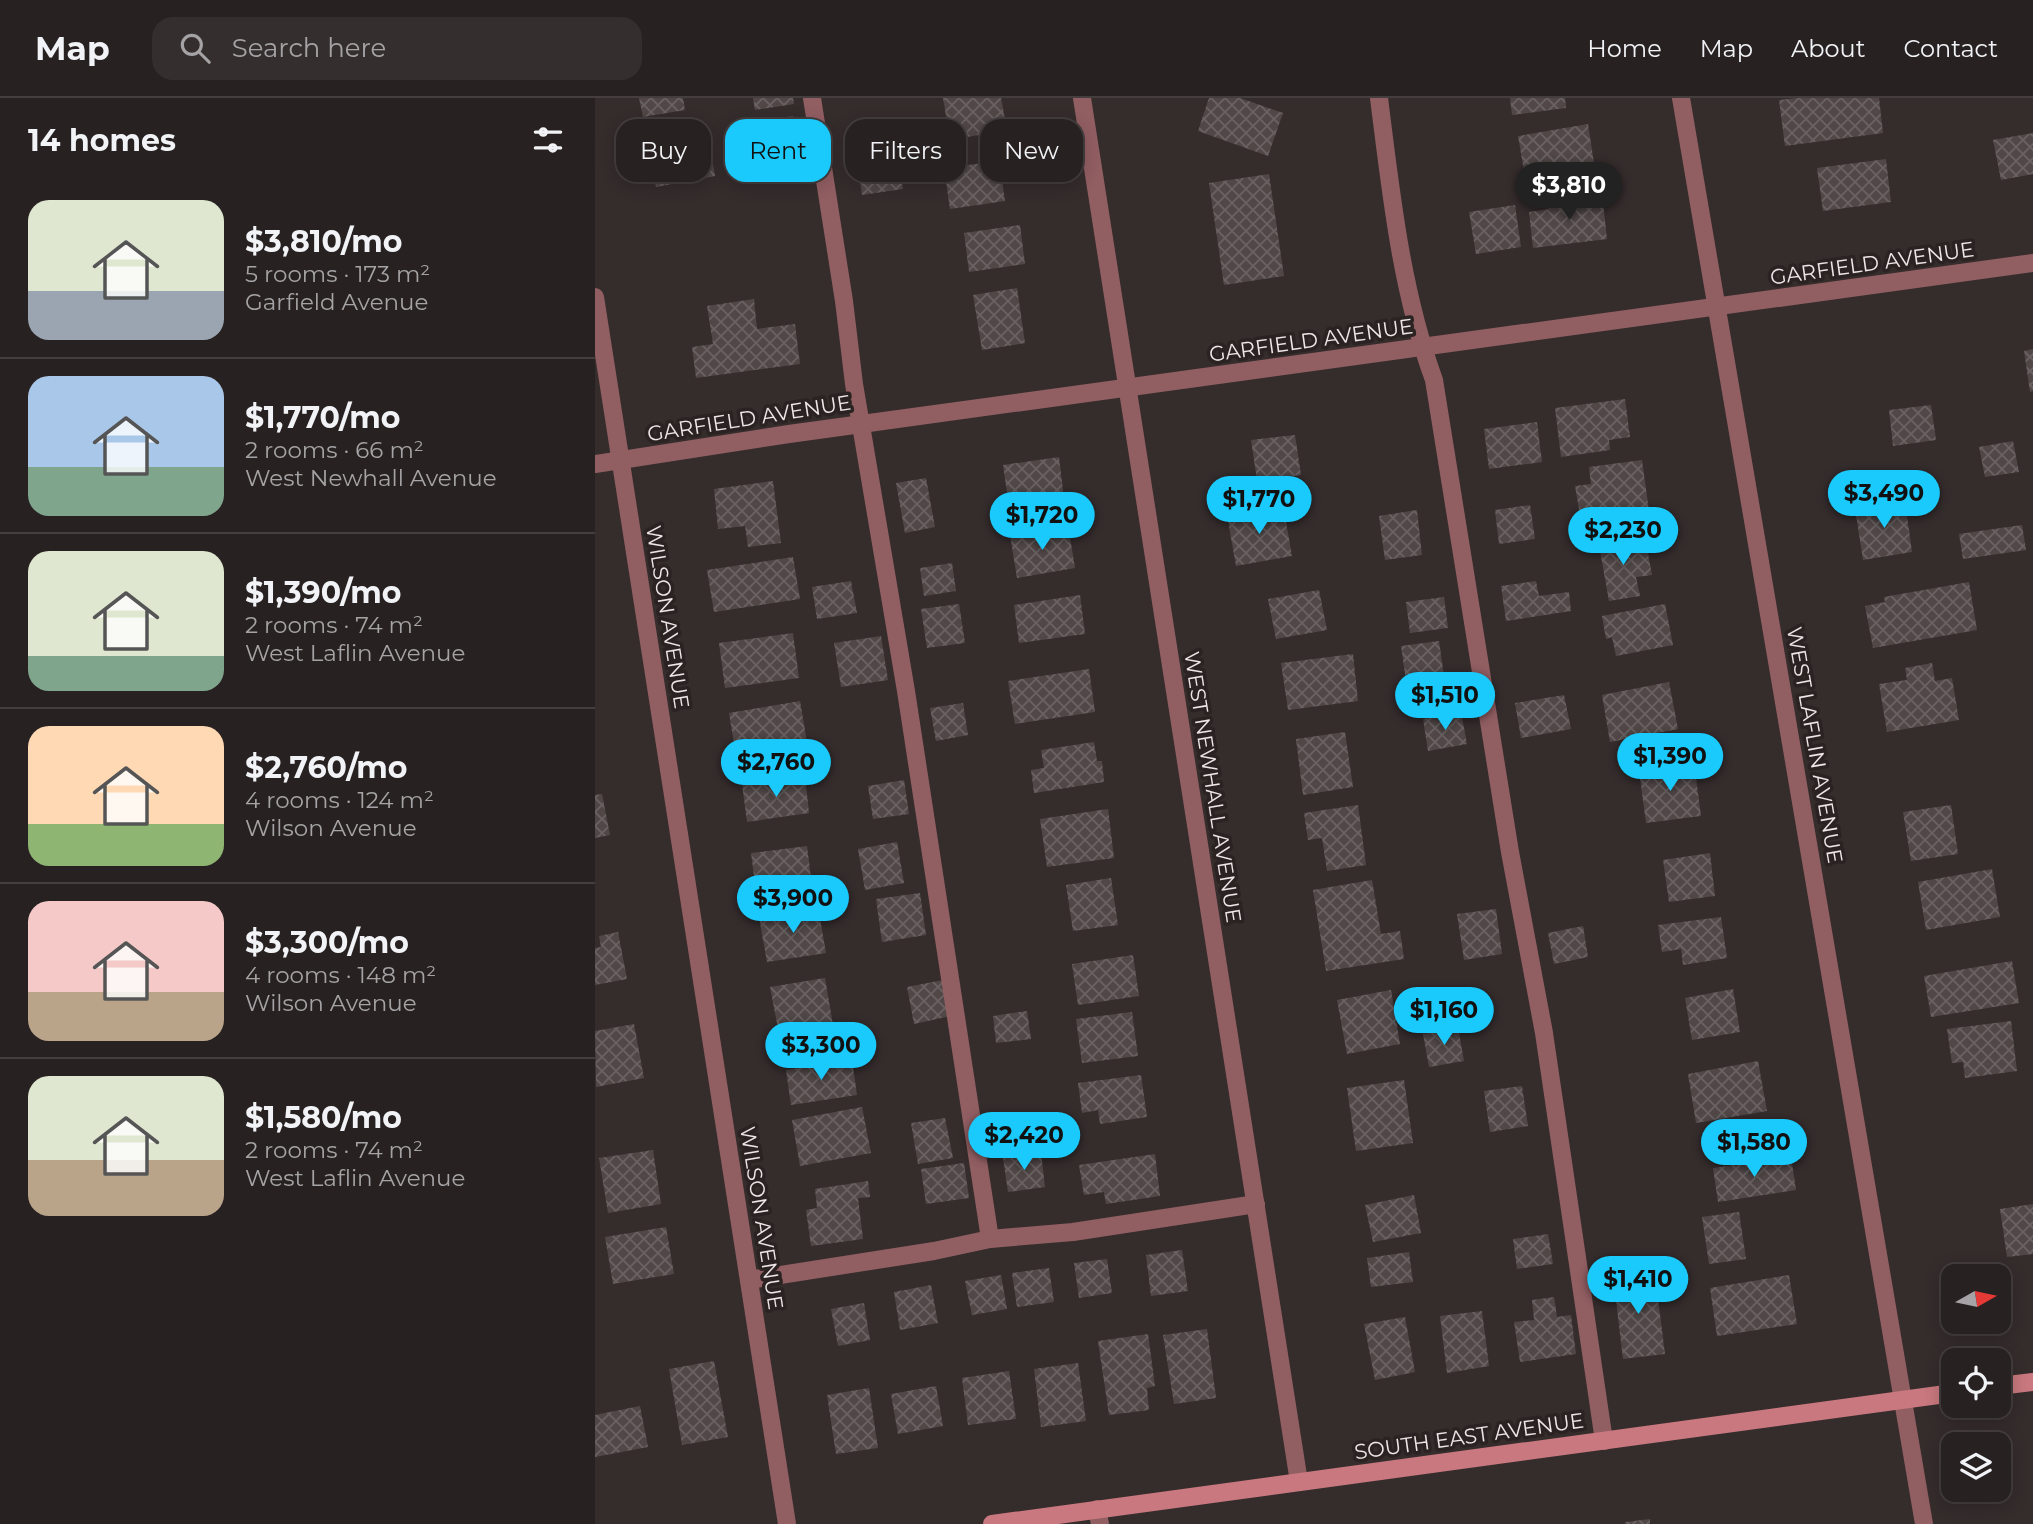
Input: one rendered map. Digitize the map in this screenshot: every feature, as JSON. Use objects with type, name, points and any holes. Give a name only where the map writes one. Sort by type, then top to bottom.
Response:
[{"type":"main road","points":[[2011,1385],[2033,1382]]},
{"type":"main road","name":"SOUTH EAST AVENUE","points":[[992,1524],[1098,1517],[1299,1482],[1941,1394]]},
{"type":"street","points":[[812,98],[861,424],[956,1005],[991,1239]]},
{"type":"street","name":"WEST NEWHALL AVENUE","points":[[1082,98],[1299,1482]]},
{"type":"street","points":[[1378,98],[1398,241],[1422,348],[1434,380],[1510,852],[1544,1033],[1604,1441]]},
{"type":"street","name":"WEST LAFLIN AVENUE","points":[[1681,98],[1924,1524]]},
{"type":"street","name":"GARFIELD AVENUE","points":[[595,464],[861,424],[2033,263]]},
{"type":"street","name":"WILSON AVENUE","points":[[595,297],[787,1524]]},
{"type":"street","points":[[749,1280],[934,1251],[991,1239],[1073,1232],[1256,1204]]},
{"type":"building","points":[[639,98],[683,98],[685,110],[643,117]]},
{"type":"building","points":[[753,98],[793,98],[794,104],[755,110]]},
{"type":"building","points":[[943,98],[1001,98],[1005,119],[980,119],[980,135],[966,137],[966,119],[946,119]]},
{"type":"building","points":[[1209,98],[1240,98],[1283,113],[1268,156],[1198,131]]},
{"type":"building","points":[[1510,98],[1565,98],[1566,108],[1512,115]]},
{"type":"building","points":[[1879,98],[1883,133],[1785,146],[1779,100]]},
{"type":"building","points":[[1588,124],[1596,176],[1527,188],[1518,136]]},
{"type":"building","points":[[2033,133],[2033,174],[2001,180],[1993,140]]},
{"type":"building","points":[[711,154],[715,176],[711,177]]},
{"type":"building","points":[[1886,159],[1891,202],[1823,211],[1817,168]]},
{"type":"building","points":[[980,163],[980,182],[1002,182],[1005,201],[950,209],[946,182],[966,182],[966,165]]},
{"type":"building","points":[[1269,174],[1284,276],[1224,285],[1209,183]]},
{"type":"building","points":[[655,182],[683,182],[656,187]]},
{"type":"building","points":[[860,182],[902,182],[903,189],[862,195]]},
{"type":"building","points":[[1602,194],[1607,239],[1533,248],[1529,212],[1549,209],[1548,201]]},
{"type":"building","points":[[1515,205],[1521,247],[1476,254],[1469,212]]},
{"type":"building","points":[[1020,225],[1025,264],[969,272],[964,233]]},
{"type":"building","points":[[1017,288],[1025,343],[982,350],[973,295]]},
{"type":"building","points":[[754,299],[757,329],[795,324],[800,364],[696,378],[692,347],[713,344],[707,306]]},
{"type":"building","points":[[2033,349],[2033,391],[2030,392],[2024,351]]},
{"type":"building","points":[[1625,399],[1630,437],[1609,440],[1610,450],[1561,457],[1555,408]]},
{"type":"building","points":[[1931,405],[1936,440],[1893,446],[1889,410]]},
{"type":"building","points":[[1537,422],[1542,462],[1489,469],[1484,429]]},
{"type":"building","points":[[1295,435],[1301,475],[1257,480],[1251,440]]},
{"type":"building","points":[[2013,441],[2019,472],[1985,477],[1979,447]]},
{"type":"building","points":[[1059,457],[1064,499],[1009,506],[1003,465]]},
{"type":"building","points":[[1642,460],[1650,518],[1597,526],[1596,513],[1580,515],[1575,486],[1591,484],[1589,467]]},
{"type":"building","points":[[926,478],[935,527],[905,533],[896,483]]},
{"type":"building","points":[[773,481],[781,543],[748,547],[745,526],[718,529],[714,489]]},
{"type":"building","points":[[1905,501],[1912,552],[1863,560],[1855,508]]},
{"type":"building","points":[[1283,505],[1292,556],[1236,566],[1227,515]]},
{"type":"building","points":[[1530,505],[1535,539],[1499,544],[1495,510]]},
{"type":"building","points":[[1417,510],[1422,555],[1385,560],[1379,516]]},
{"type":"building","points":[[1068,525],[1075,568],[1017,578],[1010,535]]},
{"type":"building","points":[[2022,525],[2026,550],[1963,559],[1959,534]]},
{"type":"building","points":[[1629,535],[1632,551],[1647,548],[1652,575],[1636,577],[1640,596],[1609,601],[1598,540]]},
{"type":"building","points":[[793,557],[800,599],[714,612],[707,570]]},
{"type":"building","points":[[952,563],[956,591],[924,596],[920,568]]},
{"type":"building","points":[[851,581],[857,613],[817,619],[812,587]]},
{"type":"building","points":[[1536,581],[1539,596],[1569,592],[1571,611],[1506,621],[1501,586]]},
{"type":"building","points":[[1969,582],[1977,630],[1873,648],[1865,606],[1885,602],[1884,597]]},
{"type":"building","points":[[1319,590],[1327,630],[1276,639],[1268,599]]},
{"type":"building","points":[[1080,595],[1085,634],[1019,643],[1014,605]]},
{"type":"building","points":[[1444,597],[1448,628],[1410,633],[1406,602]]},
{"type":"building","points":[[959,604],[965,643],[927,648],[921,609]]},
{"type":"building","points":[[1665,604],[1673,645],[1616,656],[1612,637],[1606,639],[1602,616]]},
{"type":"building","points":[[793,633],[799,678],[725,688],[719,643]]},
{"type":"building","points":[[881,636],[888,680],[841,687],[834,643]]},
{"type":"building","points":[[1439,641],[1444,676],[1406,681],[1401,646]]},
{"type":"building","points":[[1353,654],[1358,701],[1288,710],[1281,663]]},
{"type":"building","points":[[1932,663],[1935,681],[1952,678],[1959,720],[1887,732],[1879,684],[1907,680],[1905,668]]},
{"type":"building","points":[[1089,669],[1095,712],[1015,724],[1008,681]]},
{"type":"building","points":[[1669,682],[1678,729],[1610,742],[1602,695]]},
{"type":"building","points":[[1564,695],[1571,729],[1521,738],[1515,703]]},
{"type":"building","points":[[800,701],[807,742],[736,755],[729,713]]},
{"type":"building","points":[[963,703],[968,735],[936,741],[930,708]]},
{"type":"building","points":[[1461,712],[1467,744],[1428,751],[1423,719]]},
{"type":"building","points":[[1345,732],[1353,787],[1303,795],[1296,739]]},
{"type":"building","points":[[1094,742],[1097,761],[1102,761],[1104,782],[1034,793],[1031,770],[1044,768],[1041,750]]},
{"type":"building","points":[[1694,763],[1701,816],[1646,823],[1639,770]]},
{"type":"building","points":[[805,776],[809,813],[747,822],[742,784]]},
{"type":"building","points":[[904,780],[909,814],[873,819],[868,786]]},
{"type":"building","points":[[602,794],[610,835],[595,838],[595,795]]},
{"type":"building","points":[[1358,805],[1366,865],[1327,871],[1322,838],[1308,840],[1304,813]]},
{"type":"building","points":[[1951,805],[1958,854],[1911,861],[1903,812]]},
{"type":"building","points":[[1108,809],[1114,858],[1047,867],[1040,819]]},
{"type":"building","points":[[897,842],[904,883],[865,890],[858,849]]},
{"type":"building","points":[[807,846],[812,885],[756,892],[751,853]]},
{"type":"building","points":[[1710,853],[1715,896],[1669,902],[1663,860]]},
{"type":"building","points":[[1992,869],[2000,917],[1926,930],[1918,882]]},
{"type":"building","points":[[1111,878],[1118,925],[1073,931],[1066,885]]},
{"type":"building","points":[[1372,880],[1381,934],[1400,931],[1404,959],[1326,971],[1313,890]]},
{"type":"building","points":[[920,893],[926,935],[882,942],[876,899]]},
{"type":"building","points":[[818,907],[826,953],[767,962],[759,917]]},
{"type":"building","points":[[1496,909],[1502,954],[1464,960],[1457,914]]},
{"type":"building","points":[[1721,917],[1727,958],[1683,965],[1681,949],[1662,952],[1658,925]]},
{"type":"building","points":[[1583,926],[1588,957],[1554,964],[1548,933]]},
{"type":"building","points":[[618,932],[627,979],[595,985],[595,948],[601,947],[599,936]]},
{"type":"building","points":[[1133,955],[1139,996],[1078,1005],[1072,964]]},
{"type":"building","points":[[2012,961],[2019,1003],[1931,1017],[1924,976]]},
{"type":"building","points":[[825,978],[833,1025],[779,1034],[770,987]]},
{"type":"building","points":[[943,980],[951,1016],[914,1024],[907,987]]},
{"type":"building","points":[[1733,989],[1740,1032],[1692,1040],[1685,998]]},
{"type":"building","points":[[1391,990],[1400,1044],[1347,1054],[1337,1000]]},
{"type":"building","points":[[1027,1011],[1031,1039],[996,1043],[993,1016]]},
{"type":"building","points":[[1132,1012],[1138,1056],[1082,1063],[1076,1019]]},
{"type":"building","points":[[2011,1021],[2017,1071],[1965,1078],[1963,1062],[1952,1063],[1947,1029]]},
{"type":"building","points":[[634,1024],[644,1078],[596,1087],[595,1031]]},
{"type":"building","points":[[1458,1027],[1464,1061],[1429,1067],[1423,1034]]},
{"type":"building","points":[[852,1060],[857,1095],[791,1105],[786,1070]]},
{"type":"building","points":[[1758,1061],[1767,1111],[1696,1123],[1688,1074]]},
{"type":"building","points":[[1141,1075],[1147,1117],[1100,1124],[1098,1110],[1082,1113],[1078,1083]]},
{"type":"building","points":[[1404,1080],[1413,1143],[1356,1151],[1347,1088]]},
{"type":"building","points":[[1522,1086],[1528,1126],[1490,1132],[1484,1091]]},
{"type":"building","points":[[862,1107],[871,1153],[800,1166],[792,1120]]},
{"type":"building","points":[[945,1118],[953,1158],[918,1164],[911,1123]]},
{"type":"building","points":[[1044,1124],[1049,1149],[1014,1156],[1009,1131]]},
{"type":"building","points":[[653,1150],[661,1204],[608,1213],[599,1158]]},
{"type":"building","points":[[1041,1153],[1045,1187],[1008,1192],[1003,1158]]},
{"type":"building","points":[[1155,1154],[1160,1196],[1106,1204],[1104,1192],[1084,1195],[1079,1165]]},
{"type":"building","points":[[1791,1157],[1796,1190],[1718,1202],[1713,1168]]},
{"type":"building","points":[[964,1163],[969,1198],[926,1204],[921,1169]]},
{"type":"building","points":[[868,1181],[870,1197],[858,1198],[863,1239],[811,1246],[806,1210],[817,1208],[815,1189]]},
{"type":"building","points":[[1414,1195],[1421,1233],[1373,1242],[1365,1205]]},
{"type":"building","points":[[2033,1204],[2033,1254],[2007,1257],[2000,1209]]},
{"type":"building","points":[[1739,1212],[1746,1259],[1709,1264],[1702,1217]]},
{"type":"building","points":[[666,1227],[674,1274],[613,1284],[605,1237]]},
{"type":"building","points":[[1548,1234],[1553,1264],[1517,1269],[1513,1239]]},
{"type":"building","points":[[1182,1250],[1188,1291],[1151,1296],[1146,1255]]},
{"type":"building","points":[[1409,1252],[1413,1282],[1371,1287],[1367,1258]]},
{"type":"building","points":[[1107,1259],[1112,1293],[1079,1298],[1074,1263]]},
{"type":"building","points":[[1049,1268],[1054,1302],[1017,1307],[1012,1273]]},
{"type":"building","points":[[1647,1271],[1649,1291],[1657,1291],[1665,1354],[1623,1359],[1613,1275]]},
{"type":"building","points":[[1001,1275],[1007,1309],[972,1315],[965,1281]]},
{"type":"building","points":[[1789,1275],[1797,1324],[1717,1336],[1710,1288]]},
{"type":"building","points":[[931,1285],[938,1323],[900,1330],[894,1292]]},
{"type":"building","points":[[1554,1297],[1557,1317],[1571,1315],[1576,1354],[1520,1362],[1514,1322],[1534,1320],[1532,1300]]},
{"type":"building","points":[[864,1303],[870,1340],[838,1346],[831,1309]]},
{"type":"building","points":[[1482,1311],[1489,1366],[1447,1373],[1440,1316]]},
{"type":"building","points":[[1405,1317],[1415,1372],[1375,1380],[1364,1324]]},
{"type":"building","points":[[1207,1329],[1216,1398],[1174,1404],[1163,1335]]},
{"type":"building","points":[[1148,1334],[1155,1386],[1147,1388],[1149,1410],[1109,1415],[1098,1341]]},
{"type":"building","points":[[714,1361],[728,1437],[682,1445],[669,1369]]},
{"type":"building","points":[[1078,1363],[1086,1421],[1041,1427],[1034,1369]]},
{"type":"building","points":[[1009,1371],[1016,1419],[968,1425],[962,1378]]},
{"type":"building","points":[[936,1386],[943,1426],[898,1434],[891,1394]]},
{"type":"building","points":[[869,1388],[878,1448],[836,1454],[827,1395]]},
{"type":"building","points":[[640,1406],[648,1447],[595,1457],[595,1415]]},
{"type":"building","points":[[1650,1519],[1650,1524],[1625,1524],[1625,1522]]}]
